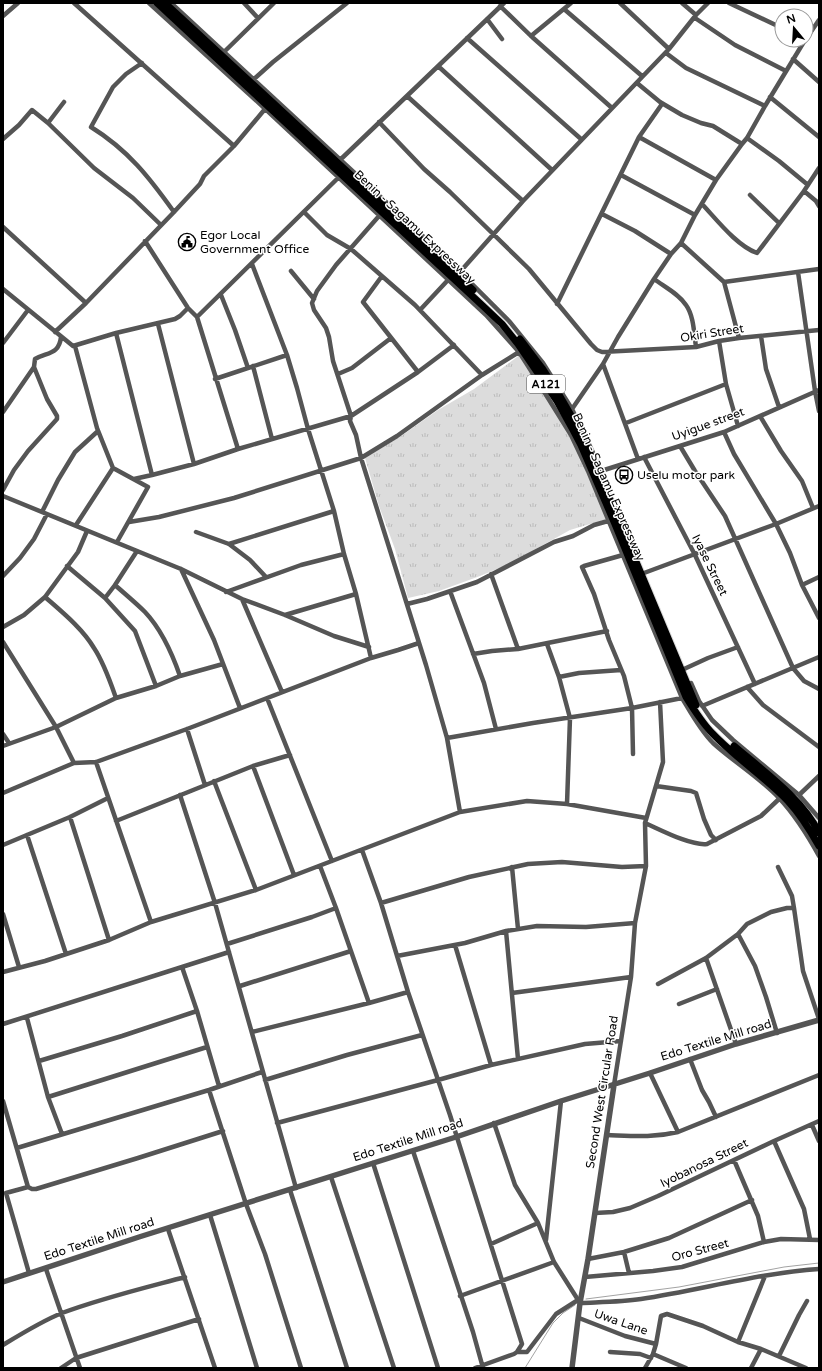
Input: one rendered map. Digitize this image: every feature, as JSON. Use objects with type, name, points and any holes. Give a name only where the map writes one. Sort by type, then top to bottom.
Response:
[{"type":"highway","name":"Benin - Sagamu Expressway","points":[[157,3],[485,304],[502,324],[531,362],[557,401],[581,445],[686,697],[693,709],[713,734],[772,785],[790,808],[806,823],[819,846]]},
{"type":"highway","name":"A121","points":[[165,3],[459,273],[485,304],[511,328],[542,368],[576,424],[601,478],[694,702],[714,728],[787,791],[812,820],[819,833]]},
{"type":"street","points":[[74,3],[234,146]]},
{"type":"street","points":[[150,3],[486,315],[519,352],[571,435],[588,471],[682,698],[703,731],[713,742],[763,783],[790,808],[819,856]]},
{"type":"street","points":[[171,3],[496,307],[524,338],[543,363],[572,409],[601,471],[684,669],[702,706],[712,720],[722,730],[799,795],[819,818]]},
{"type":"street","points":[[244,3],[258,18]]},
{"type":"street","points":[[224,52],[274,3]]},
{"type":"street","points":[[254,79],[347,3]]},
{"type":"street","points":[[531,36],[571,3]]},
{"type":"street","points":[[620,3],[667,51],[686,68],[765,106]]},
{"type":"street","points":[[682,3],[695,17],[735,45],[786,71]]},
{"type":"street","points":[[459,273],[581,139],[667,51],[708,3]]},
{"type":"street","points":[[729,3],[774,24]]},
{"type":"street","points":[[3,16],[16,4]]},
{"type":"street","points":[[340,160],[502,5],[531,36],[612,108]]},
{"type":"street","points":[[564,9],[642,76]]},
{"type":"street","points":[[487,19],[502,39]]},
{"type":"street","points":[[467,38],[581,139]]},
{"type":"street","points":[[572,409],[603,364],[654,279],[671,254],[681,243],[695,215],[716,180],[747,138],[800,48]]},
{"type":"street","points":[[793,59],[819,82]]},
{"type":"street","points":[[142,63],[126,74],[113,87],[91,127],[109,138],[133,160],[151,180],[174,212]]},
{"type":"street","points":[[438,66],[552,170]]},
{"type":"street","points":[[637,83],[662,104],[682,115],[713,126],[742,144]]},
{"type":"street","points":[[407,96],[523,201]]},
{"type":"street","points":[[770,97],[819,137]]},
{"type":"street","points":[[48,123],[64,102]]},
{"type":"street","points":[[557,304],[639,137],[662,104]]},
{"type":"street","points":[[55,332],[86,303],[161,226],[200,184],[204,176],[234,146],[265,109]]},
{"type":"street","points":[[3,139],[19,125],[32,110],[48,123],[94,168],[133,198],[161,226]]},
{"type":"street","points":[[379,122],[424,169],[450,192],[529,269],[597,350],[609,352]]},
{"type":"street","points":[[639,137],[716,180]]},
{"type":"street","points":[[747,138],[779,161],[808,185]]},
{"type":"street","points":[[702,204],[724,228],[741,243],[755,253],[759,252],[819,168]]},
{"type":"street","points":[[621,175],[695,215]]},
{"type":"street","points":[[198,317],[338,178]]},
{"type":"street","points":[[804,191],[816,201],[819,206]]},
{"type":"street","points":[[750,195],[779,223]]},
{"type":"street","points":[[304,212],[327,235],[351,249],[420,310],[482,375]]},
{"type":"street","points":[[602,214],[635,231],[671,254]]},
{"type":"street","points":[[379,216],[336,265],[317,291],[312,303],[314,310],[326,328],[329,337],[333,361],[351,416],[350,421],[356,435],[361,458],[447,738],[460,812]]},
{"type":"street","points":[[3,227],[86,303]]},
{"type":"street","points":[[145,241],[188,308],[198,317],[215,378],[238,449]]},
{"type":"street","points":[[681,243],[724,282],[739,338]]},
{"type":"street","points":[[252,264],[287,355],[297,388],[308,429],[334,511],[371,658]]},
{"type":"street","points":[[724,282],[819,270]]},
{"type":"street","points":[[291,271],[314,299]]},
{"type":"street","points":[[798,272],[819,411]]},
{"type":"street","points":[[382,276],[363,302],[418,372]]},
{"type":"street","points":[[654,279],[682,300],[687,306],[691,315],[696,347]]},
{"type":"street","points":[[420,310],[448,280]]},
{"type":"street","points":[[3,289],[70,345],[75,346],[175,319],[188,308]]},
{"type":"street","points":[[221,295],[250,367],[272,440]]},
{"type":"street","points":[[3,343],[28,310]]},
{"type":"street","points":[[158,324],[194,464]]},
{"type":"street","name":"Okiri Street","points":[[609,352],[696,347],[739,338],[819,330]]},
{"type":"street","points":[[116,334],[152,475]]},
{"type":"street","points":[[761,336],[766,369],[779,407]]},
{"type":"street","points":[[3,412],[34,367],[35,359],[57,349],[60,345],[61,337]]},
{"type":"street","points":[[338,374],[352,368],[390,338]]},
{"type":"street","points":[[719,342],[726,384],[738,426]]},
{"type":"street","points":[[75,346],[98,431],[113,468],[146,486],[147,489],[117,542]]},
{"type":"street","points":[[134,479],[194,464],[238,449],[351,416],[418,372],[454,346]]},
{"type":"street","points":[[129,522],[159,517],[234,498],[361,458],[397,436],[482,375],[519,352]]},
{"type":"street","points":[[215,378],[287,355]]},
{"type":"street","points":[[603,364],[638,459]]},
{"type":"street","points":[[3,490],[14,470],[28,451],[57,419],[57,416],[47,399],[34,367]]},
{"type":"street","points":[[626,423],[726,384]]},
{"type":"street","name":"Uyigue street","points":[[601,471],[724,432],[817,391]]},
{"type":"street","points":[[760,416],[781,451],[802,481],[814,508]]},
{"type":"street","points":[[3,576],[20,558],[34,539],[58,480],[75,452],[98,431]]},
{"type":"street","points":[[724,432],[734,454],[776,524],[790,553],[802,584],[819,618]]},
{"type":"street","points":[[680,446],[726,516],[793,668],[804,681],[819,689]]},
{"type":"street","name":"Iyase Street","points":[[644,457],[695,555],[755,684]]},
{"type":"street","points":[[76,526],[113,468]]},
{"type":"street","points":[[3,496],[181,569],[242,599],[285,615],[334,636],[369,647]]},
{"type":"street","points":[[644,573],[776,524],[819,506]]},
{"type":"street","points":[[229,544],[334,511]]},
{"type":"street","points":[[407,604],[427,599],[477,582],[554,542],[573,536],[594,525],[608,521]]},
{"type":"street","points":[[3,627],[24,615],[45,597],[78,552],[87,531]]},
{"type":"street","points":[[196,532],[229,544],[250,560],[266,577]]},
{"type":"street","points":[[105,598],[136,551]]},
{"type":"street","points":[[226,592],[301,565],[344,554]]},
{"type":"street","points":[[623,555],[582,567],[594,594],[621,670],[632,708],[633,754]]},
{"type":"street","points":[[67,566],[105,598],[135,631],[156,686]]},
{"type":"street","points":[[181,569],[214,640],[240,708]]},
{"type":"street","points":[[491,574],[518,649]]},
{"type":"street","points":[[802,584],[819,577]]},
{"type":"street","points":[[115,585],[146,613],[159,630],[171,652],[180,676]]},
{"type":"street","points":[[450,590],[484,683],[496,729]]},
{"type":"street","points":[[285,615],[356,594]]},
{"type":"street","points":[[45,597],[76,625],[93,646],[103,662],[116,698]]},
{"type":"street","points":[[242,599],[282,692]]},
{"type":"street","points":[[473,654],[518,649],[607,631]]},
{"type":"street","points":[[3,642],[56,727],[74,763]]},
{"type":"street","points":[[3,793],[74,763],[96,762],[187,729],[371,658],[419,643]]},
{"type":"street","points":[[547,644],[559,677],[570,718],[567,804]]},
{"type":"street","points":[[684,669],[738,647]]},
{"type":"street","points":[[702,706],[819,657]]},
{"type":"street","points":[[3,746],[56,727],[116,698],[156,686],[180,676],[223,664]]},
{"type":"street","points":[[559,677],[579,673],[621,670]]},
{"type":"street","points":[[747,687],[763,705],[819,747]]},
{"type":"street","points":[[267,698],[332,861]]},
{"type":"street","points":[[447,738],[533,722],[570,718],[632,708],[682,698]]},
{"type":"street","name":"Second West Circular Road","points":[[573,1365],[579,1318],[579,1302],[588,1259],[631,977],[635,923],[646,866],[646,821],[663,757],[660,702]]},
{"type":"street","points":[[187,729],[205,785]]},
{"type":"street","points":[[3,734],[9,743]]},
{"type":"street","points":[[116,820],[253,766],[290,755]]},
{"type":"street","points":[[96,762],[151,922]]},
{"type":"street","points":[[253,766],[294,875]]},
{"type":"street","points":[[799,795],[819,776]]},
{"type":"street","points":[[214,781],[256,890]]},
{"type":"street","points":[[656,786],[695,792],[698,795],[704,819],[711,835],[716,840]]},
{"type":"street","points":[[180,795],[240,986],[262,1072],[296,1188]]},
{"type":"street","points":[[3,845],[70,817],[108,798]]},
{"type":"street","points":[[3,972],[45,961],[109,940],[151,922],[256,890],[460,812],[527,801],[567,804],[646,821],[669,833],[702,844],[707,844],[761,816],[779,799]]},
{"type":"street","points":[[70,817],[109,940]]},
{"type":"street","points":[[27,835],[66,954]]},
{"type":"street","points":[[362,850],[381,903],[408,992],[503,1281],[522,1344],[517,1352]]},
{"type":"street","points":[[381,903],[470,877],[528,864],[562,862],[622,867],[646,866]]},
{"type":"street","points":[[320,866],[369,1003]]},
{"type":"street","points":[[512,867],[518,929]]},
{"type":"street","points":[[778,867],[792,896],[803,971],[819,1020]]},
{"type":"street","points":[[227,944],[336,908]]},
{"type":"street","points":[[658,984],[706,958],[738,934],[747,924],[771,912],[786,908],[794,908]]},
{"type":"street","points":[[3,914],[19,967]]},
{"type":"street","points":[[397,956],[455,945],[506,931],[537,926],[586,927],[635,923]]},
{"type":"street","points":[[506,931],[518,1059]]},
{"type":"street","points":[[738,934],[755,966],[777,1033]]},
{"type":"street","points":[[455,945],[491,1065]]},
{"type":"street","points":[[240,986],[351,951]]},
{"type":"street","points":[[3,1024],[27,1018],[229,952]]},
{"type":"street","points":[[706,958],[736,1044]]},
{"type":"street","points":[[182,967],[197,1011],[219,1086]]},
{"type":"street","points":[[512,993],[631,977]]},
{"type":"street","points":[[679,1004],[717,989]]},
{"type":"street","points":[[252,1032],[408,992]]},
{"type":"street","points":[[39,1061],[122,1036],[197,1011]]},
{"type":"street","points":[[27,1018],[48,1097],[62,1134]]},
{"type":"street","name":"Edo Textile Mill road","points":[[3,1282],[139,1237],[456,1137],[494,1123],[736,1044],[819,1020]]},
{"type":"street","points":[[265,1080],[347,1055],[422,1035]]},
{"type":"street","points":[[277,1123],[491,1065],[586,1044],[621,1042]]},
{"type":"street","points":[[48,1097],[207,1047]]},
{"type":"street","points":[[690,1059],[700,1086],[716,1117]]},
{"type":"street","points":[[17,1148],[209,1090],[262,1072]]},
{"type":"street","points":[[650,1073],[678,1132]]},
{"type":"street","points":[[607,1135],[648,1137],[662,1136],[678,1132],[819,1075]]},
{"type":"street","points":[[209,1090],[246,1204],[265,1254],[301,1368]]},
{"type":"street","points":[[3,1101],[28,1187]]},
{"type":"street","points":[[546,1242],[561,1101]]},
{"type":"street","name":"Iyobanosa Street","points":[[595,1213],[612,1212],[630,1208],[819,1121]]},
{"type":"street","points":[[494,1123],[512,1178],[538,1223],[554,1262],[579,1302]]},
{"type":"street","points":[[812,1125],[819,1141]]},
{"type":"street","points":[[6,1193],[28,1187],[36,1189],[223,1131]]},
{"type":"street","points":[[774,1141],[804,1209],[810,1239]]},
{"type":"street","points":[[413,1150],[483,1367]]},
{"type":"street","points":[[734,1160],[758,1216],[764,1242]]},
{"type":"street","points":[[373,1163],[438,1368]]},
{"type":"street","points":[[331,1177],[394,1368]]},
{"type":"street","points":[[3,1188],[6,1193],[29,1273]]},
{"type":"street","points":[[290,1190],[347,1368]]},
{"type":"street","points":[[588,1259],[624,1252],[668,1238],[752,1200]]},
{"type":"street","points":[[210,1215],[257,1368]]},
{"type":"street","points":[[491,1244],[538,1223]]},
{"type":"street","points":[[168,1229],[215,1368]]},
{"type":"street","name":"Oro Street","points":[[585,1277],[682,1267],[764,1242],[781,1239],[819,1240]]},
{"type":"street","points":[[624,1252],[629,1273]]},
{"type":"street","points":[[460,1296],[554,1262]]},
{"type":"street","points":[[46,1269],[80,1368]]},
{"type":"street","points":[[475,1368],[483,1367],[517,1352],[527,1352],[556,1314],[579,1302],[640,1299],[800,1270],[819,1269]]},
{"type":"street","points":[[738,1342],[765,1276]]},
{"type":"street","points":[[3,1345],[61,1314],[122,1294],[185,1277]]},
{"type":"street","points":[[778,1356],[808,1301]]},
{"type":"street","points":[[645,1368],[652,1356],[656,1344],[661,1316],[666,1314],[702,1326],[738,1342],[760,1349],[806,1368]]},
{"type":"street","name":"Uwa Lane","points":[[579,1318],[625,1336],[656,1344]]},
{"type":"street","points":[[61,1368],[76,1358],[199,1319]]},
{"type":"street","points":[[752,1368],[760,1349]]},
{"type":"street","points":[[610,1352],[652,1356],[686,1368]]},
{"type":"street","points":[[568,1368],[573,1365]]},
{"type":"green space","points":[[521,354],[553,400],[587,463],[610,518],[570,530],[509,564],[480,576],[439,591],[408,598],[395,549],[379,506],[365,458],[404,434],[438,410],[474,389]]},
{"type":"waterway","points":[[586,1299],[679,1287],[784,1267],[819,1263]]},
{"type":"waterway","points":[[525,1368],[553,1323],[563,1313],[575,1305]]},
{"type":"place","name":"Egor Local Government Office","points":[[187,242]]},
{"type":"place","name":"Uselu motor park","points":[[624,475]]}]
